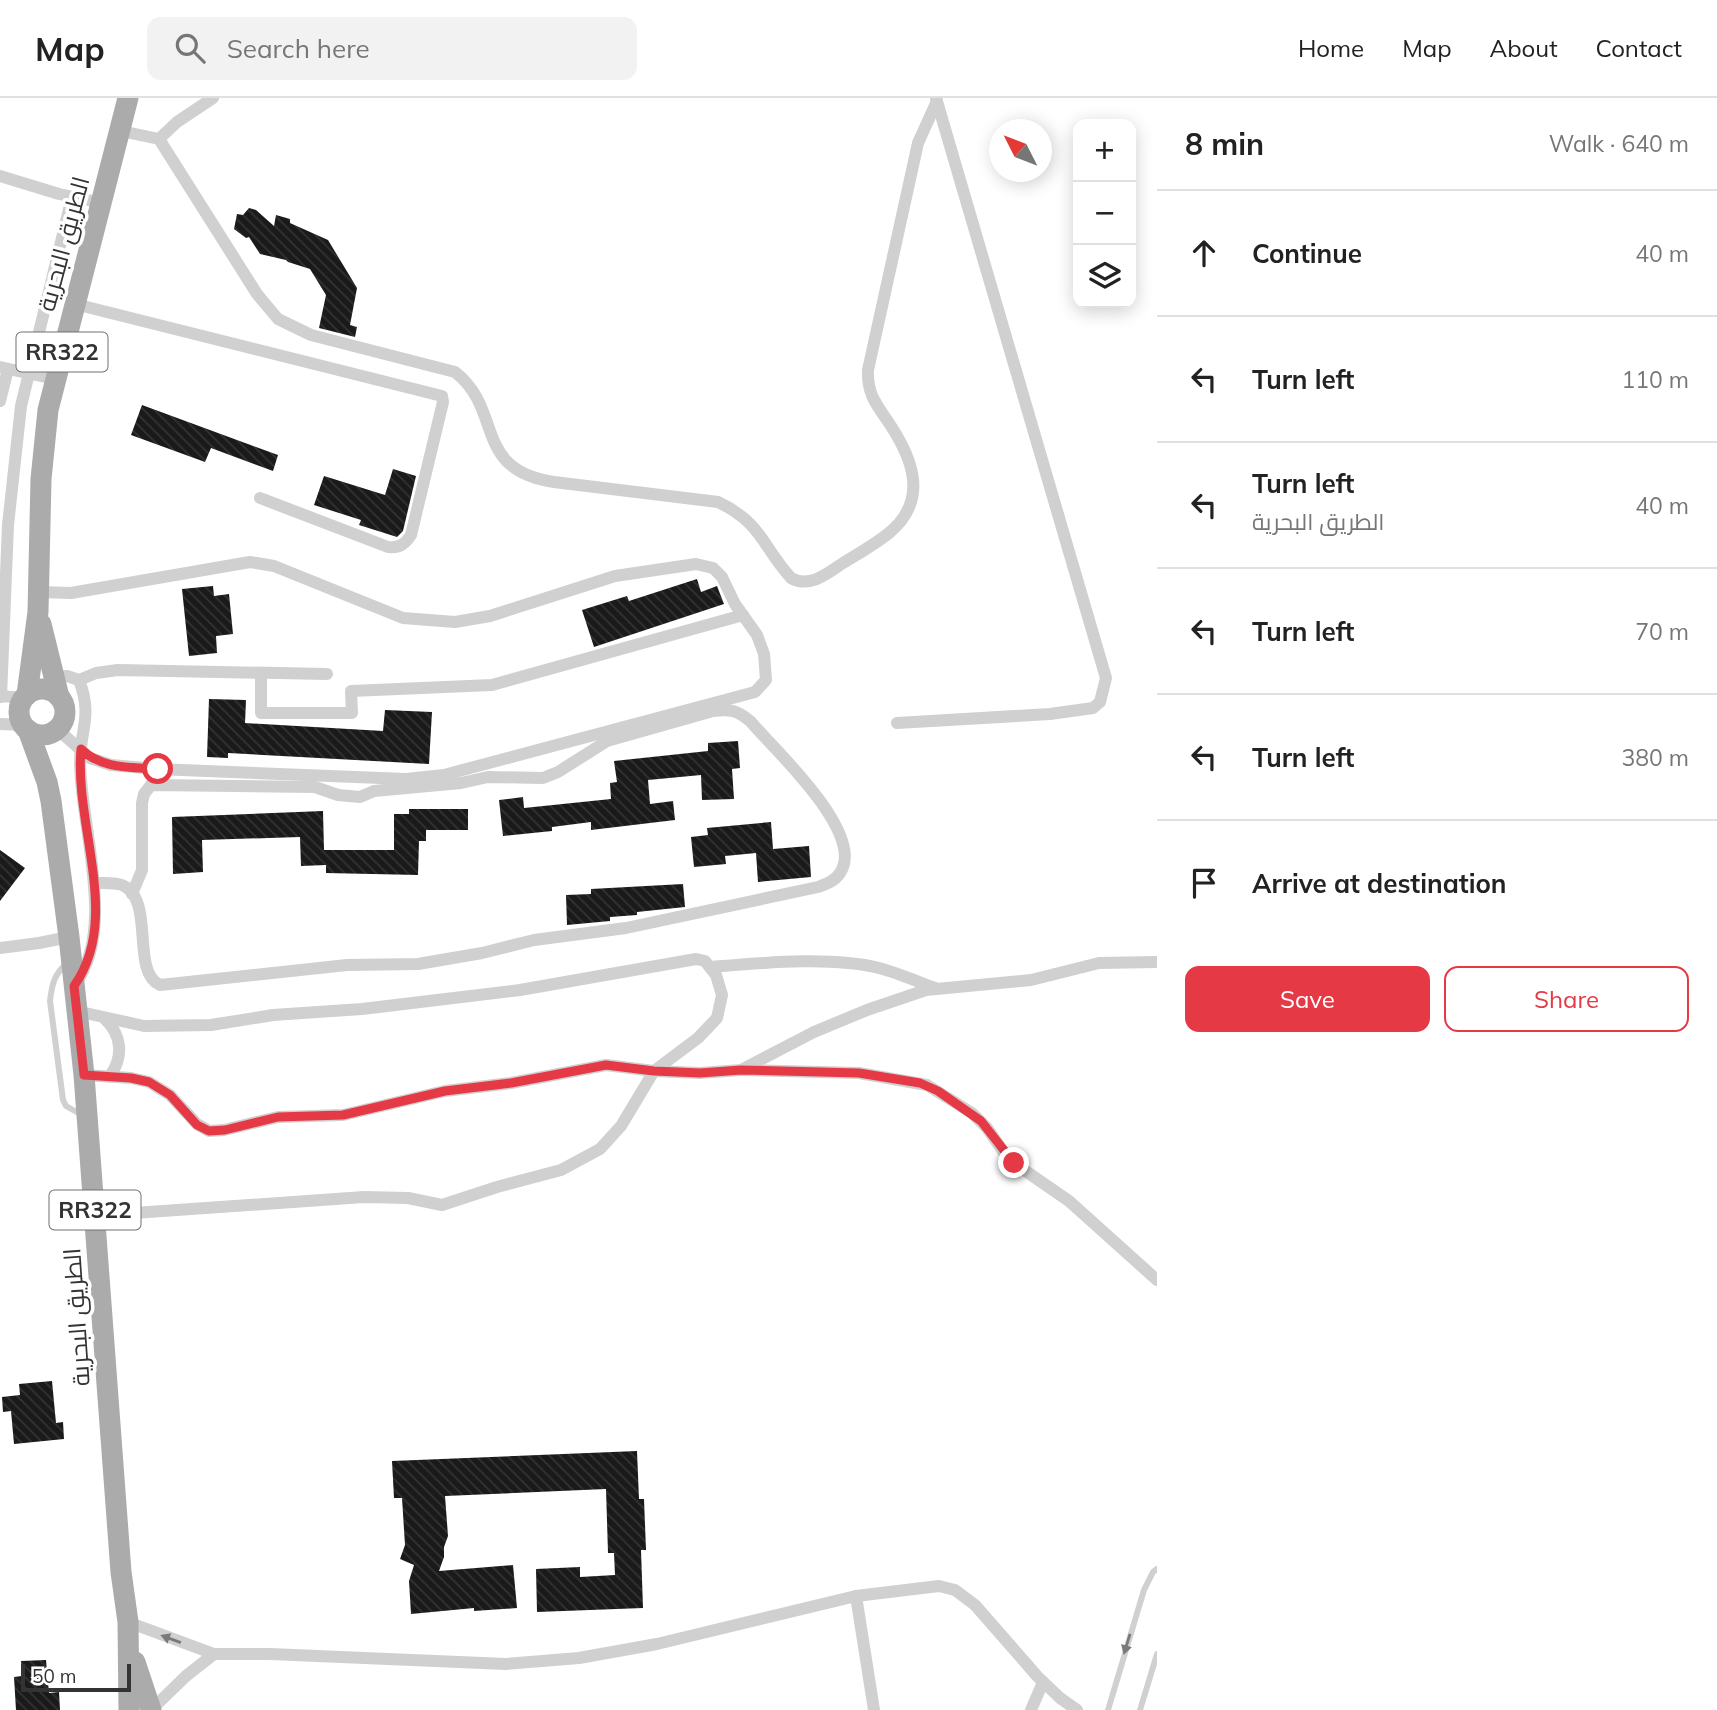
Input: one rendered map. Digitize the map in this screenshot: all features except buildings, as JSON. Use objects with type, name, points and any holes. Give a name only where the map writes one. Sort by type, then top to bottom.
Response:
[{"type":"main road","name":"الطريق البحرية","points":[[38,602],[41,479],[48,410],[128,98]]},
{"type":"main road","name":"RR322","points":[[38,602],[64,707],[65,715],[57,729]]},
{"type":"main road","name":"RR322","points":[[25,727],[19,709],[25,696],[38,602]]},
{"type":"main road","points":[[25,696],[41,689],[57,687]]},
{"type":"main road","name":"الطريق البحرية","points":[[25,727],[47,782],[69,937],[84,1075],[121,1572],[128,1631]]},
{"type":"main road","points":[[25,727],[43,735],[57,729]]},
{"type":"main road","name":"الطريق البحرية","points":[[47,782],[57,729]]},
{"type":"main road","name":"RR322","points":[[128,1631],[151,1710]]},
{"type":"main road","name":"RR322","points":[[128,1631],[130,1710]]},
{"type":"street","points":[[159,139],[177,122],[213,98]]},
{"type":"street","points":[[121,131],[159,139],[244,275],[268,310],[278,319],[312,335],[455,372],[477,396],[488,429],[503,459],[530,477],[718,502],[736,511],[754,526],[791,578],[808,582],[889,533],[906,512],[913,494],[914,477],[911,464],[897,435],[870,394],[868,370],[918,143],[936,99]]},
{"type":"street","points":[[897,723],[1050,714],[1093,708],[1100,702],[1106,678],[936,99]]},
{"type":"street","points":[[0,176],[102,203]]},
{"type":"street","points":[[25,696],[0,696],[8,525],[21,406],[72,197]]},
{"type":"street","points":[[75,304],[442,396],[443,402],[411,535],[406,543],[397,548],[388,547],[260,498]]},
{"type":"street","points":[[0,401],[4,368],[55,379]]},
{"type":"street","points":[[38,602],[71,593],[250,562],[274,566],[403,618],[455,622],[490,616],[615,576],[696,564],[713,568],[722,578],[757,635],[765,662],[766,680],[755,692],[443,775],[406,779],[111,765],[90,758],[57,729]]},
{"type":"street","points":[[261,673],[261,713],[352,713],[351,691],[492,685],[743,615]]},
{"type":"street","points":[[57,687],[68,676],[79,680],[96,673],[118,670],[327,674]]},
{"type":"street","points":[[74,986],[91,951],[96,901],[81,776],[81,749],[87,720],[79,680]]},
{"type":"street","points":[[94,883],[121,885],[132,894],[139,915],[147,971],[153,981],[160,985],[347,965],[418,964],[482,953],[534,940],[626,928],[818,887],[832,881],[841,872],[844,848],[832,817],[807,785],[750,721],[741,713],[728,709],[607,741],[558,772],[543,778],[488,777],[461,783],[374,791],[360,797],[338,795],[315,787],[151,785],[144,793],[142,803],[142,870],[132,894]]},
{"type":"street","points":[[0,724],[25,727]]},
{"type":"street","points":[[0,948],[69,937]]},
{"type":"street","points":[[76,1011],[159,1027],[211,1025],[273,1015],[362,1009],[509,992],[696,959],[705,961],[711,967],[722,995],[717,1018],[698,1038],[654,1071],[621,1126],[594,1153],[561,1170],[437,1205],[408,1198],[364,1197],[96,1218]]},
{"type":"street","points":[[741,1070],[814,1032],[926,990],[1031,980],[1099,962],[1157,962]]},
{"type":"street","points":[[711,967],[774,963],[849,964],[877,968],[938,989]]},
{"type":"street","points":[[104,1018],[114,1028],[119,1039],[116,1067],[110,1076]]},
{"type":"street","points":[[84,1075],[131,1078],[159,1087],[197,1125],[209,1131],[225,1130],[285,1116],[343,1115],[445,1091],[511,1083],[596,1067],[700,1073],[741,1070],[859,1073],[927,1085],[972,1114],[987,1128],[1014,1163],[1069,1201],[1157,1280]]},
{"type":"street","points":[[128,1631],[214,1654],[506,1664],[579,1658],[657,1644],[856,1596],[939,1586],[956,1590],[975,1605],[1043,1682],[1077,1710]]},
{"type":"street","points":[[856,1596],[874,1710]]},
{"type":"street","points":[[151,1710],[186,1676],[214,1654]]},
{"type":"street","points":[[1031,1710],[1043,1682]]},
{"type":"lane","points":[[70,960],[56,973],[51,984],[50,1001],[63,1100],[66,1106],[87,1118]]},
{"type":"lane","points":[[1108,1710],[1143,1590],[1157,1569]]},
{"type":"lane","points":[[1140,1710],[1157,1654]]},
{"type":"route","points":[[158,769],[111,765],[90,758],[81,749],[81,776],[96,901],[91,951],[74,986],[84,1075],[149,1082],[170,1095],[197,1125],[209,1131],[293,1115],[343,1115],[445,1091],[511,1083],[606,1065],[700,1073],[741,1070],[859,1073],[920,1083],[938,1091],[981,1121],[1014,1163]]}]
